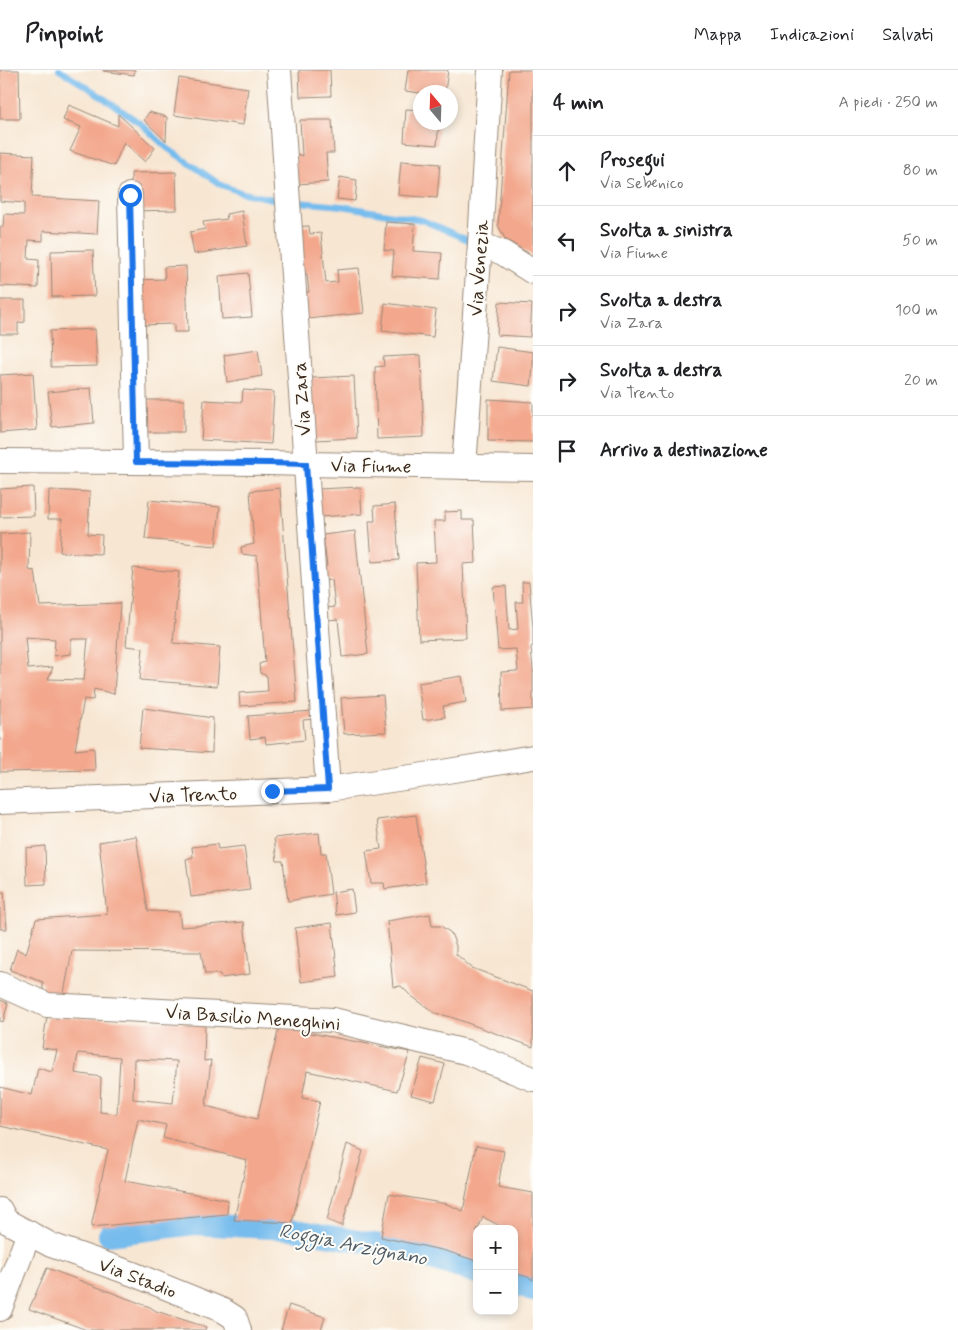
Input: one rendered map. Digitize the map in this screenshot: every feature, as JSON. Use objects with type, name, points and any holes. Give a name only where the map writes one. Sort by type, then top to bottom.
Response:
[{"type":"street","name":"Via Zara","points":[[279,70],[328,789]]},
{"type":"street","name":"Via Venezia","points":[[464,467],[490,70]]},
{"type":"street","points":[[130,195],[136,462]]},
{"type":"street","points":[[480,244],[504,253],[533,272]]},
{"type":"street","name":"Via Fiume","points":[[0,461],[269,463],[533,468]]},
{"type":"street","name":"Via Trento","points":[[0,802],[328,789],[533,757]]},
{"type":"street","name":"Via Basilio Meneghini","points":[[0,984],[47,1005],[333,1020],[466,1052],[533,1079]]},
{"type":"street","name":"Via Stadio","points":[[0,1210],[6,1221],[52,1245],[133,1274],[224,1311],[235,1318],[239,1330]]},
{"type":"street","points":[[0,1309],[29,1233]]},
{"type":"building","points":[[19,70],[20,119],[0,119],[0,71]]},
{"type":"building","points":[[103,70],[135,70],[134,75]]},
{"type":"building","points":[[299,70],[330,70],[331,96],[300,97]]},
{"type":"building","points":[[408,70],[448,70],[446,85],[413,85],[413,92],[405,91]]},
{"type":"building","points":[[509,70],[533,70],[533,256],[505,239],[498,225]]},
{"type":"building","points":[[179,78],[248,88],[243,125],[174,115]]},
{"type":"building","points":[[69,105],[118,126],[118,114],[155,148],[145,162],[124,142],[114,166],[70,151],[81,127],[63,120]]},
{"type":"building","points":[[406,109],[413,110],[413,130],[438,130],[437,145],[404,142]]},
{"type":"building","points":[[149,112],[167,117],[166,141],[144,120]]},
{"type":"building","points":[[300,120],[332,120],[334,153],[326,153],[328,182],[297,184],[295,153],[302,156]]},
{"type":"building","points":[[0,153],[34,155],[32,197],[99,201],[97,234],[43,231],[43,241],[29,240],[28,259],[39,260],[38,288],[0,286],[0,227],[3,227],[4,214],[24,215],[24,203],[0,201]]},
{"type":"building","points":[[401,161],[440,164],[437,198],[398,195]]},
{"type":"building","points":[[176,172],[177,210],[132,211],[131,173]]},
{"type":"building","points":[[340,177],[357,180],[355,201],[337,199]]},
{"type":"building","points":[[242,211],[247,246],[194,254],[190,232],[205,229],[203,222],[227,219],[226,214]]},
{"type":"building","points":[[386,222],[415,224],[413,251],[442,253],[440,279],[392,276],[394,251],[384,250]]},
{"type":"building","points":[[309,226],[310,234],[321,233],[326,283],[338,282],[337,270],[359,268],[364,313],[298,320],[296,294],[309,292],[307,274],[296,275],[291,227]]},
{"type":"building","points":[[93,250],[95,296],[52,297],[51,251]]},
{"type":"building","points":[[186,266],[188,332],[174,332],[174,324],[138,325],[136,280],[165,279],[164,267]]},
{"type":"building","points":[[248,273],[252,317],[222,319],[219,276]]},
{"type":"building","points":[[0,300],[25,300],[25,322],[18,323],[18,334],[0,334]]},
{"type":"building","points":[[499,302],[532,304],[530,337],[497,335]]},
{"type":"building","points":[[385,303],[436,310],[433,337],[382,331]]},
{"type":"building","points":[[95,329],[97,366],[51,367],[50,331]]},
{"type":"building","points":[[497,347],[533,352],[531,386],[493,381]]},
{"type":"building","points":[[258,350],[262,376],[227,382],[224,355]]},
{"type":"building","points":[[421,355],[424,437],[377,439],[375,367],[384,366],[383,357]]},
{"type":"building","points":[[33,373],[37,430],[0,433],[0,375]]},
{"type":"building","points":[[354,376],[357,438],[314,440],[311,378]]},
{"type":"building","points":[[91,388],[94,423],[52,427],[48,392]]},
{"type":"building","points":[[243,390],[274,392],[271,444],[201,440],[204,400],[242,402]]},
{"type":"building","points":[[488,399],[533,402],[533,442],[488,441]]},
{"type":"building","points":[[146,400],[184,400],[184,432],[145,432]]},
{"type":"building","points":[[33,487],[34,516],[0,517],[0,489]]},
{"type":"building","points":[[360,487],[362,514],[320,517],[318,489]]},
{"type":"building","points":[[280,488],[297,702],[240,706],[239,693],[268,691],[267,676],[260,673],[259,664],[265,662],[257,556],[242,554],[241,547],[254,544],[250,491]]},
{"type":"building","points":[[49,490],[90,492],[88,534],[102,535],[101,554],[60,552],[62,519],[48,519]]},
{"type":"building","points":[[149,500],[220,507],[216,546],[145,539]]},
{"type":"building","points":[[395,504],[399,560],[372,562],[369,521],[375,521],[374,506]]},
{"type":"building","points":[[462,511],[462,520],[474,520],[476,563],[463,564],[466,638],[419,640],[416,563],[436,562],[434,521],[445,521],[445,512]]},
{"type":"building","points":[[355,531],[368,654],[342,657],[338,619],[329,620],[327,608],[335,607],[332,580],[323,581],[322,567],[327,566],[323,535]]},
{"type":"building","points":[[30,532],[29,570],[35,571],[40,606],[120,603],[114,694],[94,689],[93,700],[84,699],[75,750],[94,748],[95,770],[0,772],[0,534]],"holes":[[[25,637],[55,639],[54,656],[71,654],[71,639],[88,639],[84,680],[48,679],[53,667],[28,669]]]},
{"type":"building","points":[[133,568],[179,572],[173,643],[220,647],[217,686],[140,680],[143,648],[126,646]]},
{"type":"building","points":[[522,582],[529,582],[533,628],[533,646],[531,647],[533,709],[502,711],[501,672],[518,671],[516,649],[498,650],[493,587],[506,586],[509,630],[518,629],[516,602],[523,602]]},
{"type":"building","points":[[462,676],[466,702],[443,706],[445,717],[423,720],[418,683]]},
{"type":"building","points":[[383,695],[386,732],[344,734],[341,698]]},
{"type":"building","points":[[143,708],[213,718],[212,753],[139,748]]},
{"type":"building","points":[[313,711],[314,719],[303,720],[305,740],[266,744],[265,737],[250,739],[248,716]]},
{"type":"building","points":[[416,815],[426,883],[385,889],[384,883],[371,883],[366,851],[381,849],[377,820]]},
{"type":"building","points":[[319,833],[321,853],[326,853],[331,894],[288,901],[283,861],[277,861],[274,838]]},
{"type":"building","points":[[136,836],[148,911],[179,912],[181,927],[244,922],[250,974],[221,978],[220,974],[205,974],[201,952],[72,951],[63,998],[43,996],[43,982],[10,970],[17,949],[26,954],[36,919],[107,914],[99,842]]},
{"type":"building","points":[[217,844],[218,849],[244,846],[250,890],[191,897],[186,859],[193,857],[192,847]]},
{"type":"building","points":[[45,846],[46,884],[27,885],[26,848]]},
{"type":"building","points":[[352,889],[355,912],[336,915],[333,892]]},
{"type":"building","points":[[0,892],[4,892],[7,929],[0,929]]},
{"type":"building","points":[[430,914],[432,926],[441,926],[451,933],[456,946],[456,954],[472,968],[533,991],[533,1047],[435,1013],[401,986],[393,987],[387,921]]},
{"type":"building","points":[[332,923],[338,977],[301,982],[295,928]]},
{"type":"building","points":[[0,1000],[8,1003],[3,1022],[0,1021]]},
{"type":"building","points":[[47,1017],[205,1023],[204,1061],[211,1060],[206,1106],[257,1119],[279,1027],[410,1052],[397,1091],[307,1071],[302,1098],[320,1101],[292,1223],[234,1220],[247,1160],[163,1138],[166,1125],[138,1119],[125,1181],[228,1200],[227,1214],[91,1227],[108,1150],[0,1126],[0,1087],[32,1095],[38,1068],[52,1072],[57,1050],[42,1048]],"holes":[[[78,1053],[120,1057],[117,1114],[100,1112],[101,1077],[75,1073]],[[134,1059],[177,1061],[173,1103],[133,1099]]]},
{"type":"building","points":[[422,1058],[445,1064],[435,1101],[411,1095]]},
{"type":"building","points":[[347,1144],[363,1151],[342,1226],[327,1220]]},
{"type":"building","points":[[476,1146],[504,1151],[498,1187],[533,1193],[533,1280],[518,1274],[518,1225],[498,1225],[483,1217],[480,1225],[473,1225],[473,1260],[446,1251],[381,1237],[389,1194],[447,1204],[463,1211]]},
{"type":"building","points":[[47,1268],[150,1307],[156,1311],[206,1327],[205,1330],[87,1330],[29,1309]]},
{"type":"building","points":[[289,1305],[325,1317],[321,1330],[281,1330]]},
{"type":"waterway","points":[[59,70],[140,123],[167,148],[221,185],[243,193],[278,200]]},
{"type":"waterway","points":[[298,202],[342,206],[422,220],[468,240]]},
{"type":"waterway","name":"Roggia Arzignano","points":[[109,1235],[194,1224],[291,1229],[397,1248],[473,1272]]},
{"type":"waterway","name":"Roggia Arzignano","points":[[518,1285],[533,1291]]},
{"type":"route","points":[[130,195],[136,462],[306,464],[328,789],[272,791]]}]
